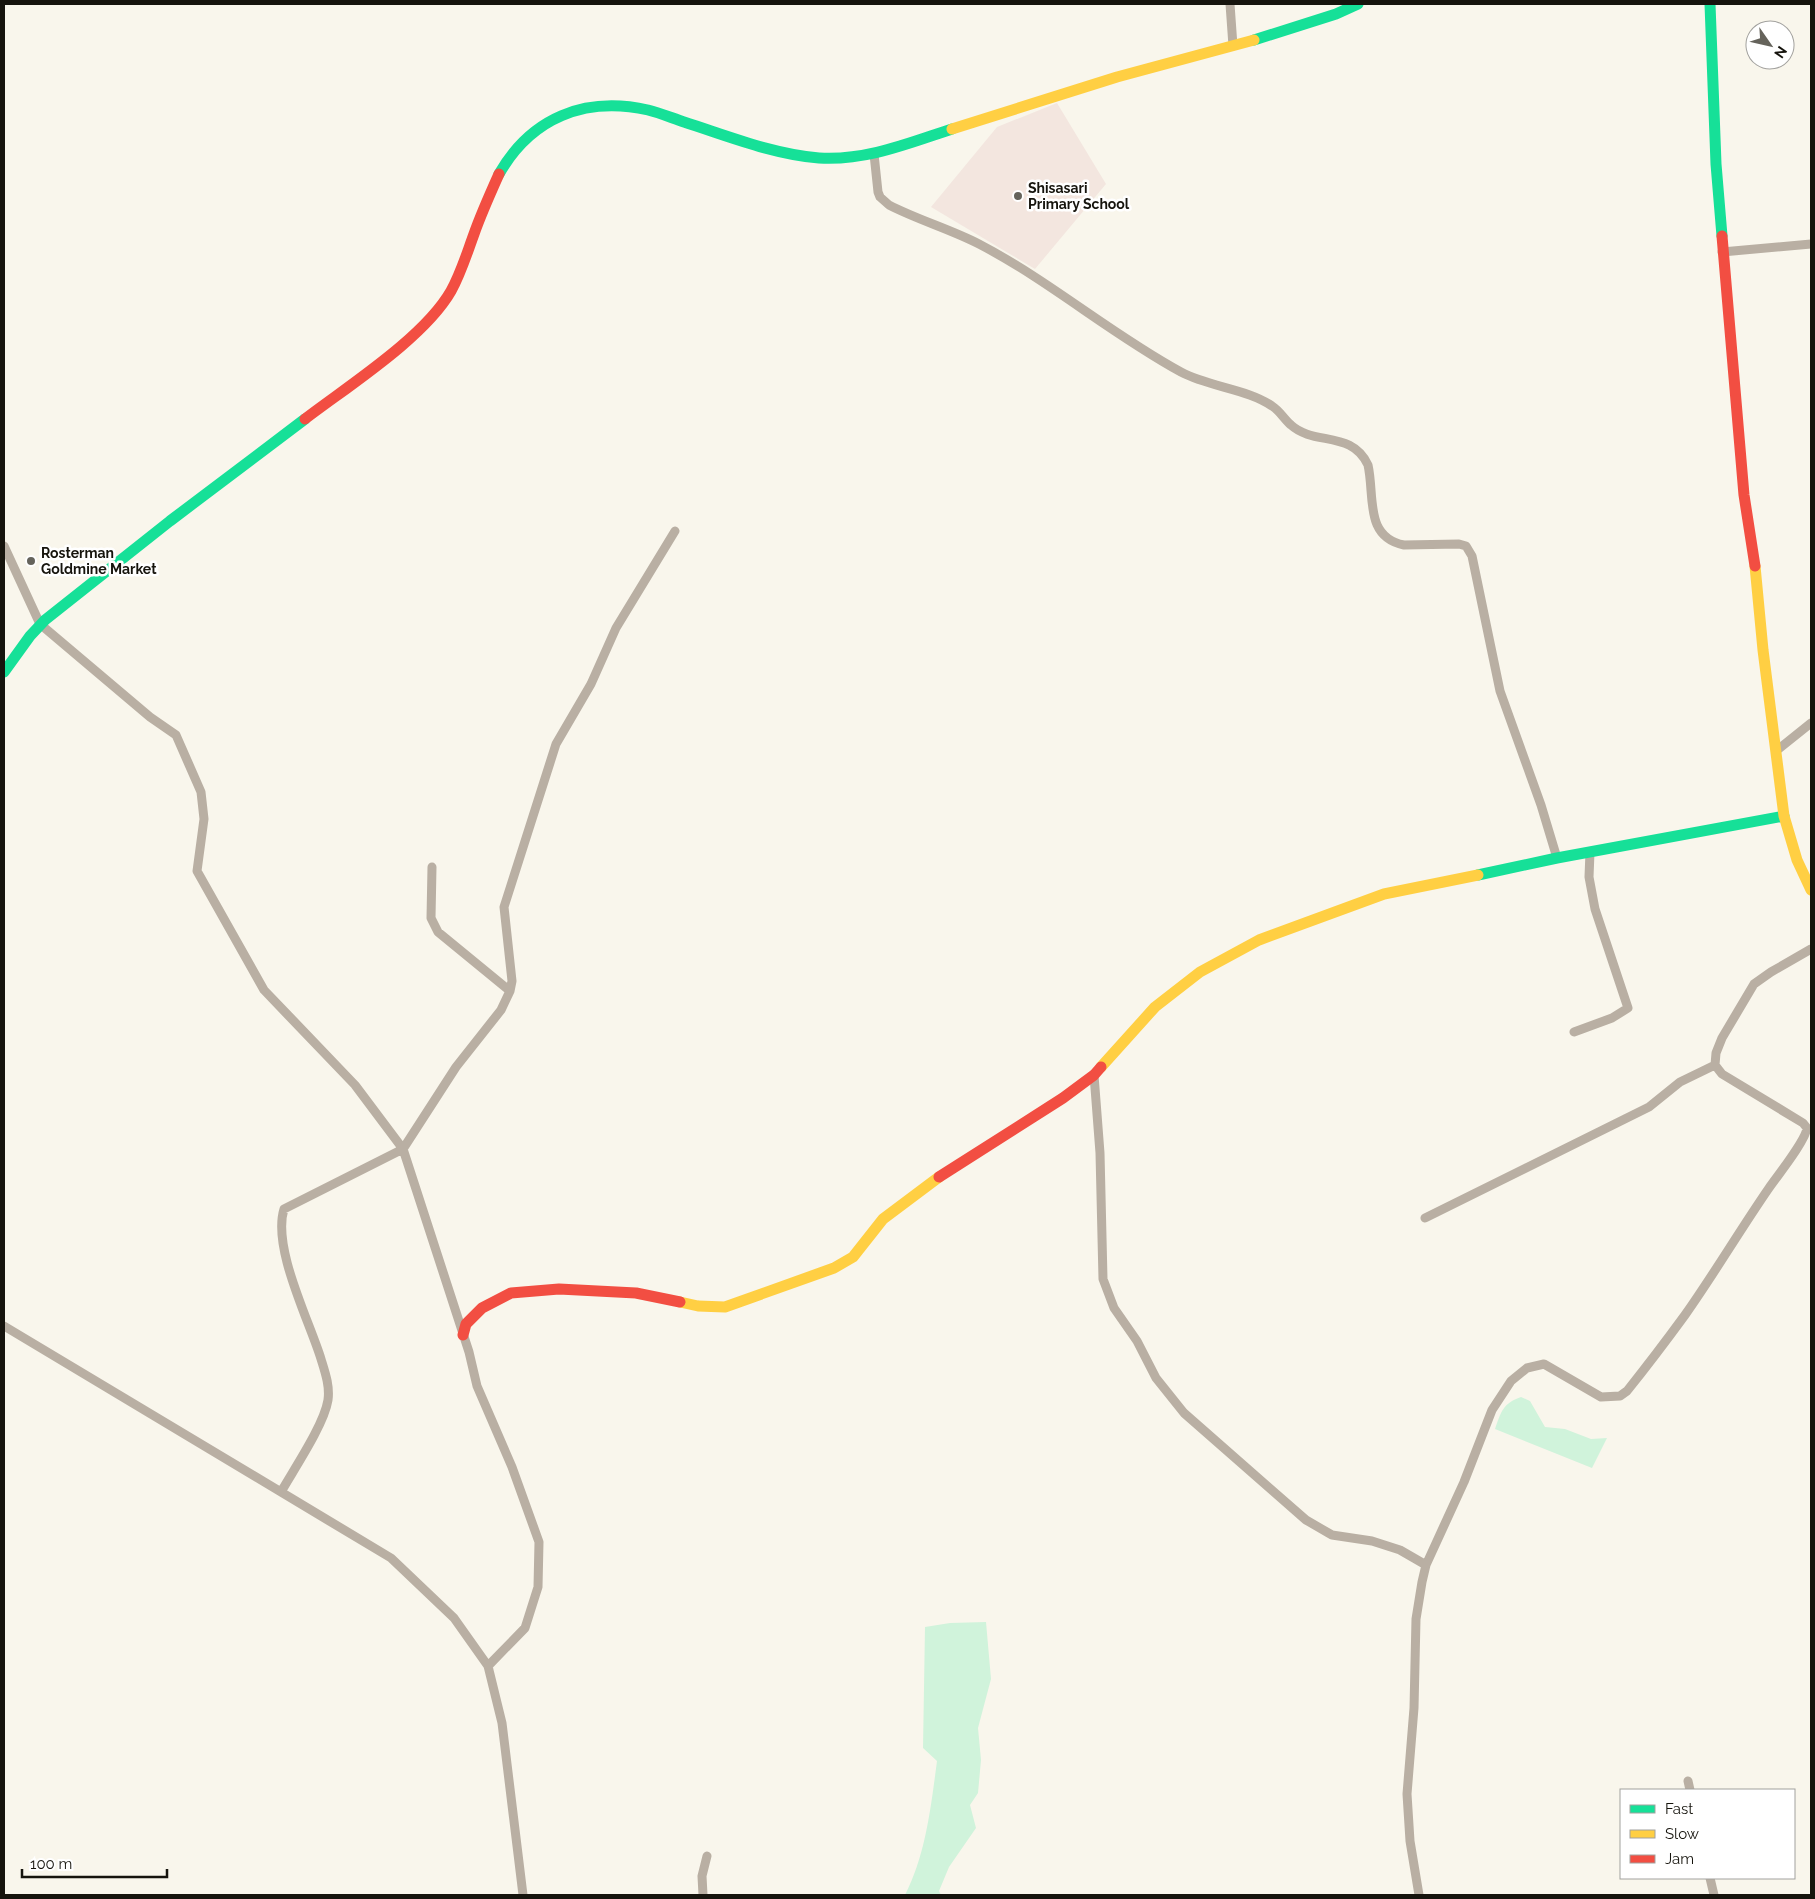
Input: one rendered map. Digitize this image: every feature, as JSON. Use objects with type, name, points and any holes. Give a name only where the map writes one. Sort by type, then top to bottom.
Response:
[{"type":"street","points":[[1230,4],[1233,46]]},
{"type":"street","points":[[4,672],[40,624],[178,514],[409,338],[437,310],[449,295],[496,181],[516,148],[538,127],[550,120],[568,112],[585,108],[602,106],[633,107],[648,110],[768,149],[801,156],[839,159],[874,154],[1117,77],[1292,29],[1336,14],[1358,4]]},
{"type":"street","points":[[1710,4],[1714,130],[1722,252],[1744,495],[1756,573],[1763,650],[1784,816],[1797,860],[1811,890]]},
{"type":"street","points":[[874,154],[878,192],[880,197],[889,205],[979,244],[1066,297],[1139,348],[1183,373],[1215,386],[1259,399],[1273,407],[1297,430],[1339,441],[1356,449],[1361,453],[1368,465],[1374,515],[1378,529],[1384,537],[1396,544],[1404,545],[1459,544],[1466,546],[1472,556],[1500,691],[1541,805],[1557,858]]},
{"type":"street","points":[[1722,252],[1811,244]]},
{"type":"street","points":[[281,1492],[319,1424],[328,1400],[328,1380],[313,1333],[291,1280],[284,1246],[282,1215],[284,1209],[403,1149],[456,1067],[502,1010],[512,981],[504,908],[556,744],[591,684],[616,628],[675,530]]},
{"type":"street","points":[[4,546],[40,624],[150,717],[176,735],[201,792],[204,819],[197,871],[264,990],[356,1085],[403,1149],[463,1335],[477,1386],[512,1467],[539,1542],[538,1587],[525,1628],[488,1666]]},
{"type":"street","points":[[1776,751],[1811,723]]},
{"type":"street","points":[[463,1335],[466,1324],[482,1308],[511,1293],[559,1289],[626,1293],[698,1306],[725,1307],[834,1268],[853,1257],[883,1219],[932,1181],[1063,1098],[1094,1075],[1155,1007],[1200,972],[1249,944],[1384,894],[1557,858],[1784,816]]},
{"type":"street","points":[[1574,1032],[1612,1018],[1628,1008],[1595,909],[1589,877],[1590,852]]},
{"type":"street","points":[[432,867],[431,918],[438,932],[510,991]]},
{"type":"street","points":[[1419,1895],[1410,1841],[1407,1794],[1414,1708],[1416,1620],[1426,1565],[1464,1482],[1492,1410],[1511,1381],[1528,1368],[1544,1364],[1601,1398],[1620,1396],[1627,1391],[1686,1314],[1737,1234],[1807,1134],[1807,1128],[1803,1123],[1722,1074],[1715,1065],[1716,1053],[1722,1038],[1754,984],[1811,949]]},
{"type":"street","points":[[1425,1218],[1649,1107],[1680,1082],[1715,1065]]},
{"type":"street","points":[[1094,1075],[1100,1153],[1103,1279],[1114,1308],[1137,1341],[1156,1378],[1184,1414],[1306,1520],[1332,1535],[1372,1541],[1400,1550],[1426,1565]]},
{"type":"street","points":[[4,1326],[391,1558],[454,1618],[488,1666],[502,1722],[520,1895]]},
{"type":"street","points":[[703,1895],[702,1876],[707,1856]]},
{"type":"street","points":[[1710,1879],[1714,1895]]},
{"type":"shaded area","name":"Shisasari Primary School","points":[[1057,103],[1106,184],[1035,269],[931,207],[997,127]]},
{"type":"green space","points":[[1521,1397],[1530,1401],[1545,1427],[1565,1429],[1591,1439],[1607,1438],[1592,1468],[1495,1429],[1506,1405]]},
{"type":"green space","points":[[986,1622],[991,1679],[978,1728],[981,1760],[978,1793],[970,1805],[976,1828],[949,1867],[939,1891],[941,1895],[905,1895],[923,1846],[937,1761],[923,1748],[925,1627],[950,1623]]},
{"type":"traffic: fast","points":[[1254,40],[1336,14],[1358,4]]},
{"type":"traffic: fast","points":[[1710,4],[1716,164],[1722,236]]},
{"type":"traffic: fast","points":[[499,174],[527,138],[543,125],[581,109],[602,106],[625,106],[648,110],[767,149],[819,158],[854,157],[870,154],[952,129]]},
{"type":"traffic: fast","points":[[4,672],[30,636],[45,620],[170,521],[305,419]]},
{"type":"traffic: fast","points":[[1478,875],[1557,858],[1784,816]]},
{"type":"traffic: slow","points":[[952,129],[1117,77],[1254,40]]},
{"type":"traffic: slow","points":[[1755,566],[1763,650],[1784,816],[1797,860],[1811,890]]},
{"type":"traffic: slow","points":[[1101,1067],[1155,1007],[1200,972],[1259,940],[1384,894],[1478,875]]},
{"type":"traffic: slow","points":[[680,1302],[698,1306],[725,1307],[834,1268],[853,1257],[883,1219],[939,1177]]},
{"type":"traffic: jam","points":[[305,419],[384,360],[423,326],[439,309],[458,277],[499,174]]},
{"type":"traffic: jam","points":[[1722,236],[1744,495],[1755,566]]},
{"type":"traffic: jam","points":[[939,1177],[1063,1098],[1094,1075],[1101,1067]]},
{"type":"traffic: jam","points":[[463,1335],[466,1324],[482,1308],[511,1293],[559,1289],[636,1293],[680,1302]]},
{"type":"place","name":"Shisasari Primary School","points":[[1018,196]]},
{"type":"place","name":"Rosterman Goldmine Market","points":[[31,561]]}]
